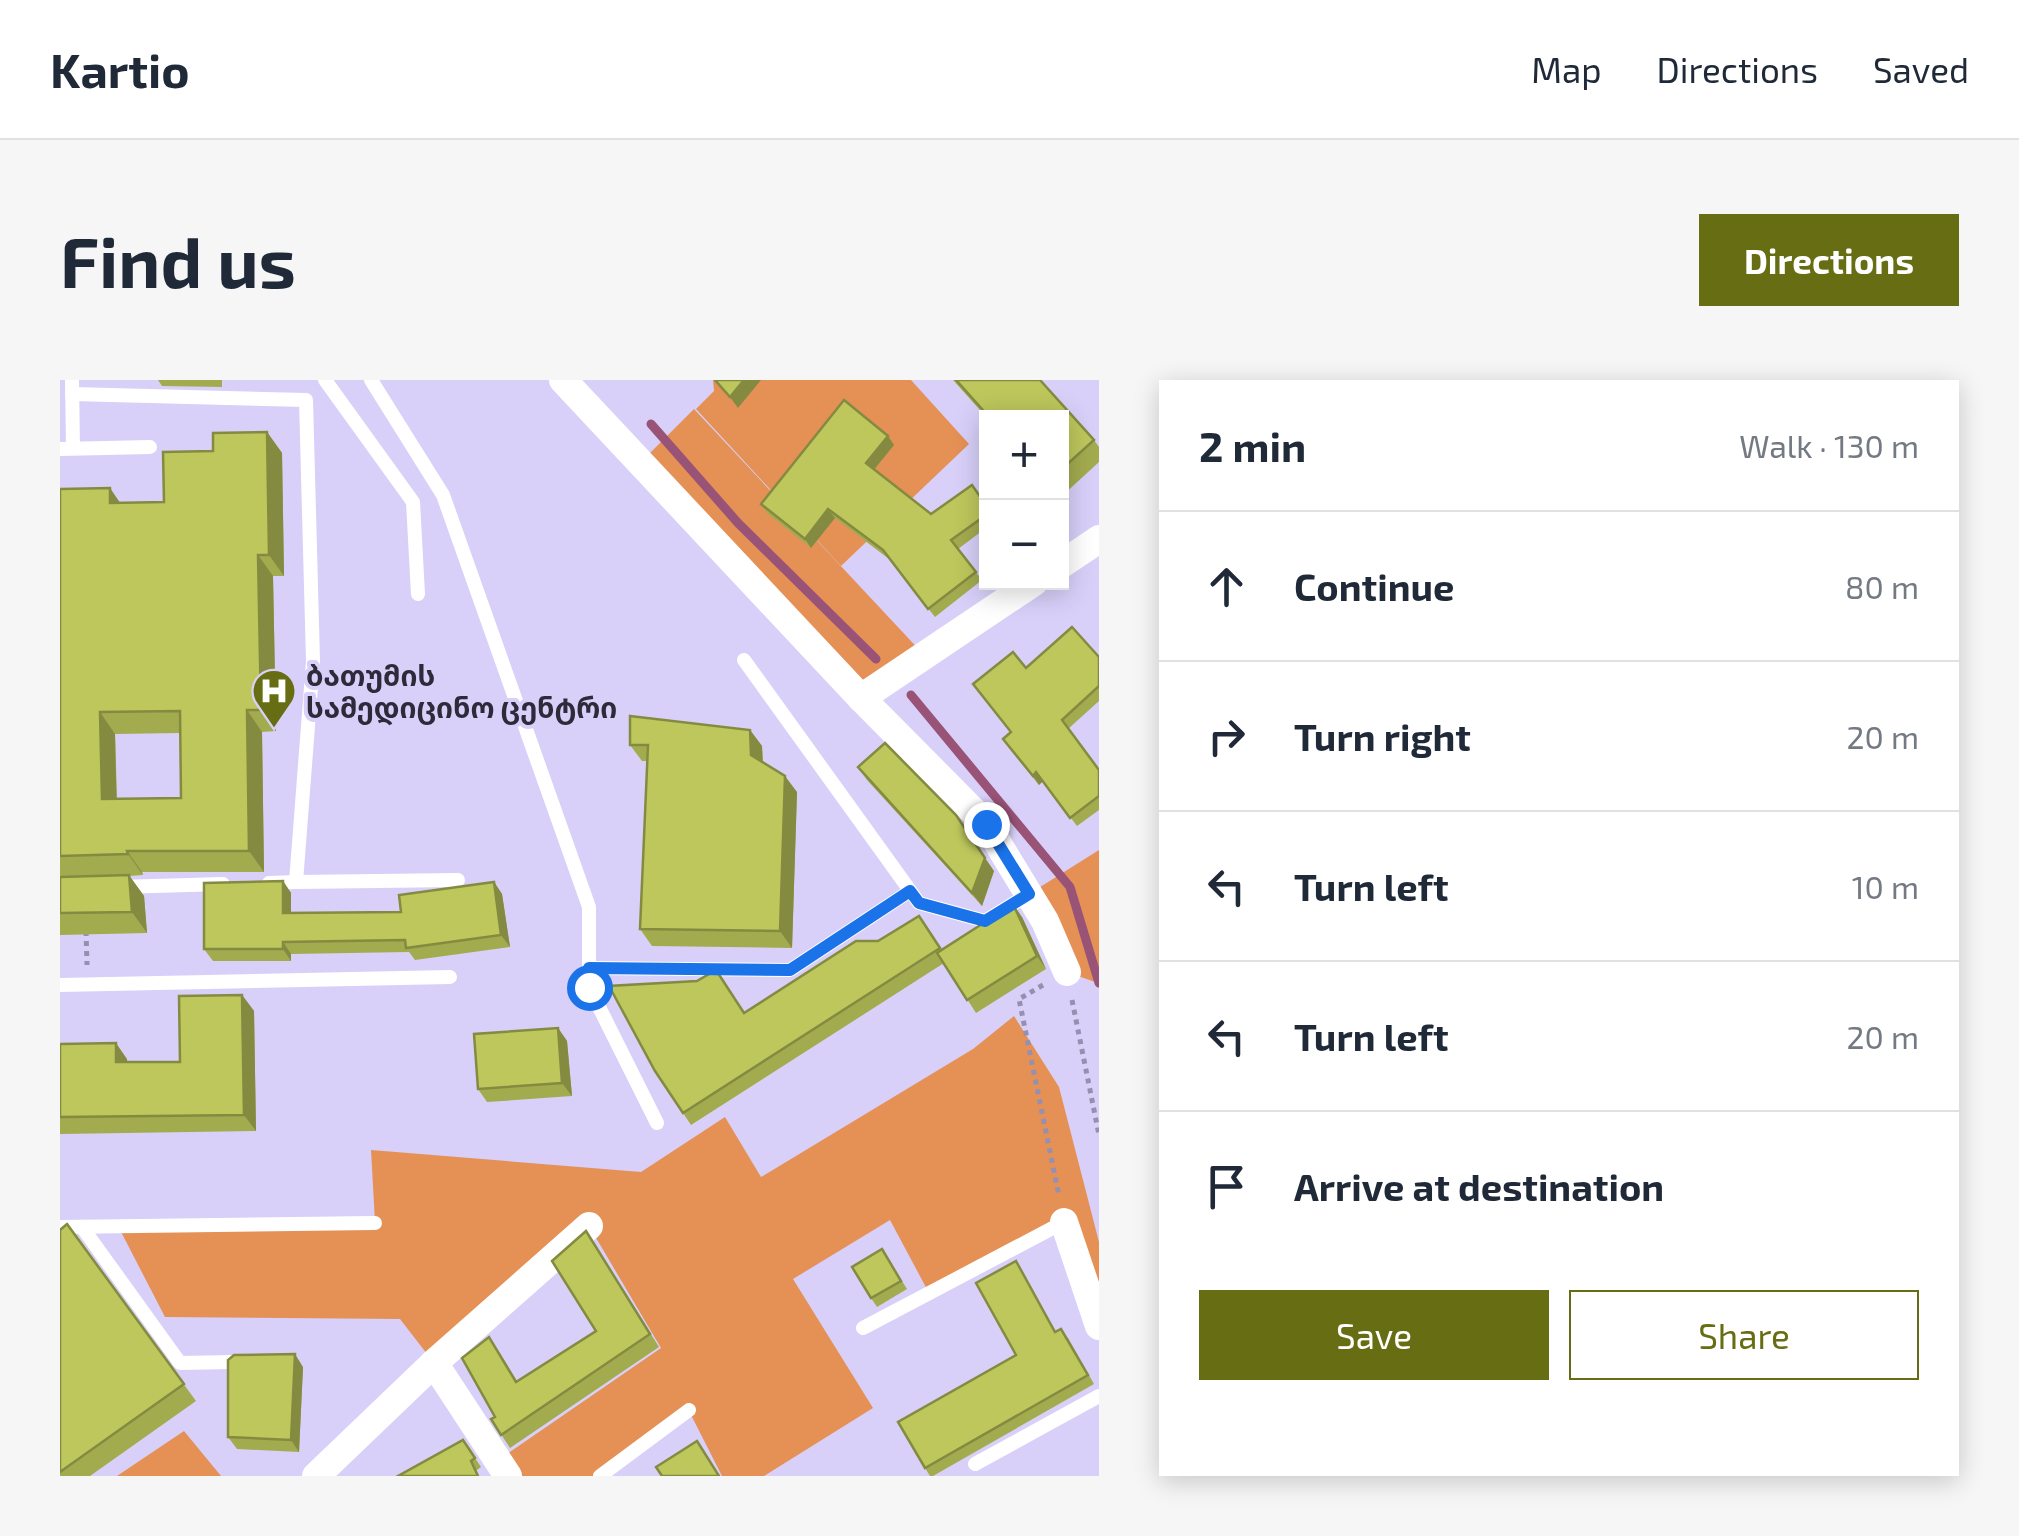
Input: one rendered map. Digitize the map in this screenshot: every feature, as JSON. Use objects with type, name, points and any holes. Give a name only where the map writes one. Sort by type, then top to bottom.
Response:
[{"type":"street","points":[[563,380],[986,824],[1045,921],[1066,972]]},
{"type":"street","points":[[1069,559],[1099,539]]},
{"type":"street","points":[[862,698],[1022,590]]},
{"type":"street","points":[[1064,1222],[1099,1326]]},
{"type":"street","points":[[316,1476],[434,1363],[588,1226]]},
{"type":"street","points":[[434,1363],[508,1476]]},
{"type":"lane","points":[[325,380],[413,502],[418,594]]},
{"type":"lane","points":[[371,380],[443,496],[589,907],[589,987],[657,1124]]},
{"type":"lane","points":[[150,448],[66,449],[72,387],[306,400],[314,662],[296,882]]},
{"type":"lane","points":[[744,660],[919,903],[985,921],[1029,894]]},
{"type":"lane","points":[[257,883],[458,880]]},
{"type":"lane","points":[[104,887],[238,884]]},
{"type":"lane","points":[[589,968],[790,970],[910,891]]},
{"type":"lane","points":[[60,984],[450,977]]},
{"type":"lane","points":[[863,1328],[1064,1222]]},
{"type":"lane","points":[[60,1227],[374,1223]]},
{"type":"lane","points":[[82,1227],[180,1362],[233,1362]]},
{"type":"lane","points":[[974,1464],[1099,1396]]},
{"type":"lane","points":[[600,1476],[690,1410]]},
{"type":"path","points":[[86,926],[88,984]]},
{"type":"path","points":[[1064,1222],[1019,999],[1066,972],[1099,1135]]},
{"type":"shaded area","points":[[713,380],[911,380],[969,444],[841,566],[696,409],[714,391]]},
{"type":"shaded area","points":[[694,409],[925,656],[861,698],[641,462]]},
{"type":"shaded area","points":[[1099,850],[1099,979],[1095,982],[1067,972],[1029,894]]},
{"type":"shaded area","points":[[1014,1016],[1059,1087],[1099,1242],[1099,1326],[1064,1223],[929,1293],[890,1220],[793,1279],[873,1408],[764,1476],[722,1476],[689,1411],[608,1476],[508,1476],[498,1460],[661,1348],[589,1226],[434,1363],[400,1319],[165,1317],[118,1226],[375,1222],[371,1150],[641,1172],[725,1117],[761,1177],[973,1049]]},
{"type":"shaded area","points":[[184,1431],[221,1476],[117,1476]]},
{"type":"building","points":[[715,380],[744,380],[730,397]]},
{"type":"building","points":[[956,380],[1040,380],[1067,410],[983,410]]},
{"type":"building","points":[[844,400],[888,436],[866,463],[931,514],[972,485],[979,495],[979,520],[951,540],[976,572],[928,609],[883,550],[828,509],[805,539],[761,504]]},
{"type":"building","points":[[1069,412],[1094,440],[1069,463]]},
{"type":"building","points":[[267,432],[269,555],[258,555],[261,710],[247,710],[249,851],[127,851],[128,854],[60,856],[60,489],[110,488],[110,503],[164,502],[163,452],[213,451],[213,433]],"holes":[[[180,711],[181,798],[102,799],[100,712]]]},
{"type":"building","points":[[1072,627],[1099,657],[1099,686],[1062,720],[1099,770],[1099,796],[1070,818],[1036,772],[1033,776],[1003,739],[1011,732],[973,684],[1013,652],[1026,668]]},
{"type":"building","points":[[630,716],[750,730],[751,755],[785,776],[780,931],[640,929],[648,745],[630,745]]},
{"type":"building","points":[[885,743],[956,815],[985,858],[972,893],[858,767]]},
{"type":"building","points":[[129,875],[132,912],[60,913],[60,877]]},
{"type":"building","points":[[283,881],[283,913],[401,912],[399,895],[494,882],[501,935],[406,948],[405,940],[283,942],[283,949],[204,949],[204,883]]},
{"type":"building","points":[[1013,904],[1037,956],[967,1000],[937,953]]},
{"type":"building","points":[[919,916],[940,948],[683,1113],[655,1071],[609,986],[697,981],[716,970],[744,1013],[856,941],[878,941]]},
{"type":"building","points":[[242,995],[244,1115],[60,1117],[60,1044],[116,1043],[116,1062],[180,1062],[179,996]]},
{"type":"building","points":[[558,1028],[562,1083],[478,1089],[474,1034]]},
{"type":"building","points":[[67,1224],[184,1384],[60,1472],[60,1230]]},
{"type":"building","points":[[586,1231],[650,1334],[501,1435],[462,1358],[489,1337],[516,1382],[596,1331],[552,1261]]},
{"type":"building","points":[[882,1249],[901,1281],[871,1298],[852,1267]]},
{"type":"building","points":[[1016,1261],[1055,1332],[1061,1329],[1088,1375],[925,1468],[898,1422],[1016,1355],[976,1283]]},
{"type":"building","points":[[295,1354],[291,1440],[228,1437],[228,1360],[234,1355]]},
{"type":"building","points":[[463,1440],[475,1458],[471,1461],[478,1476],[398,1476]]},
{"type":"building","points":[[697,1441],[719,1476],[662,1476],[656,1467]]},
{"type":"waterway","points":[[651,424],[738,523],[876,659]]},
{"type":"waterway","points":[[911,695],[1070,887],[1099,983]]},
{"type":"place","name":"ბათუმის სამედიცინო ცენტრი","points":[[274,729]]},
{"type":"route","points":[[589,987],[589,968],[790,970],[910,891],[919,903],[985,921],[1029,894],[986,824]]}]
